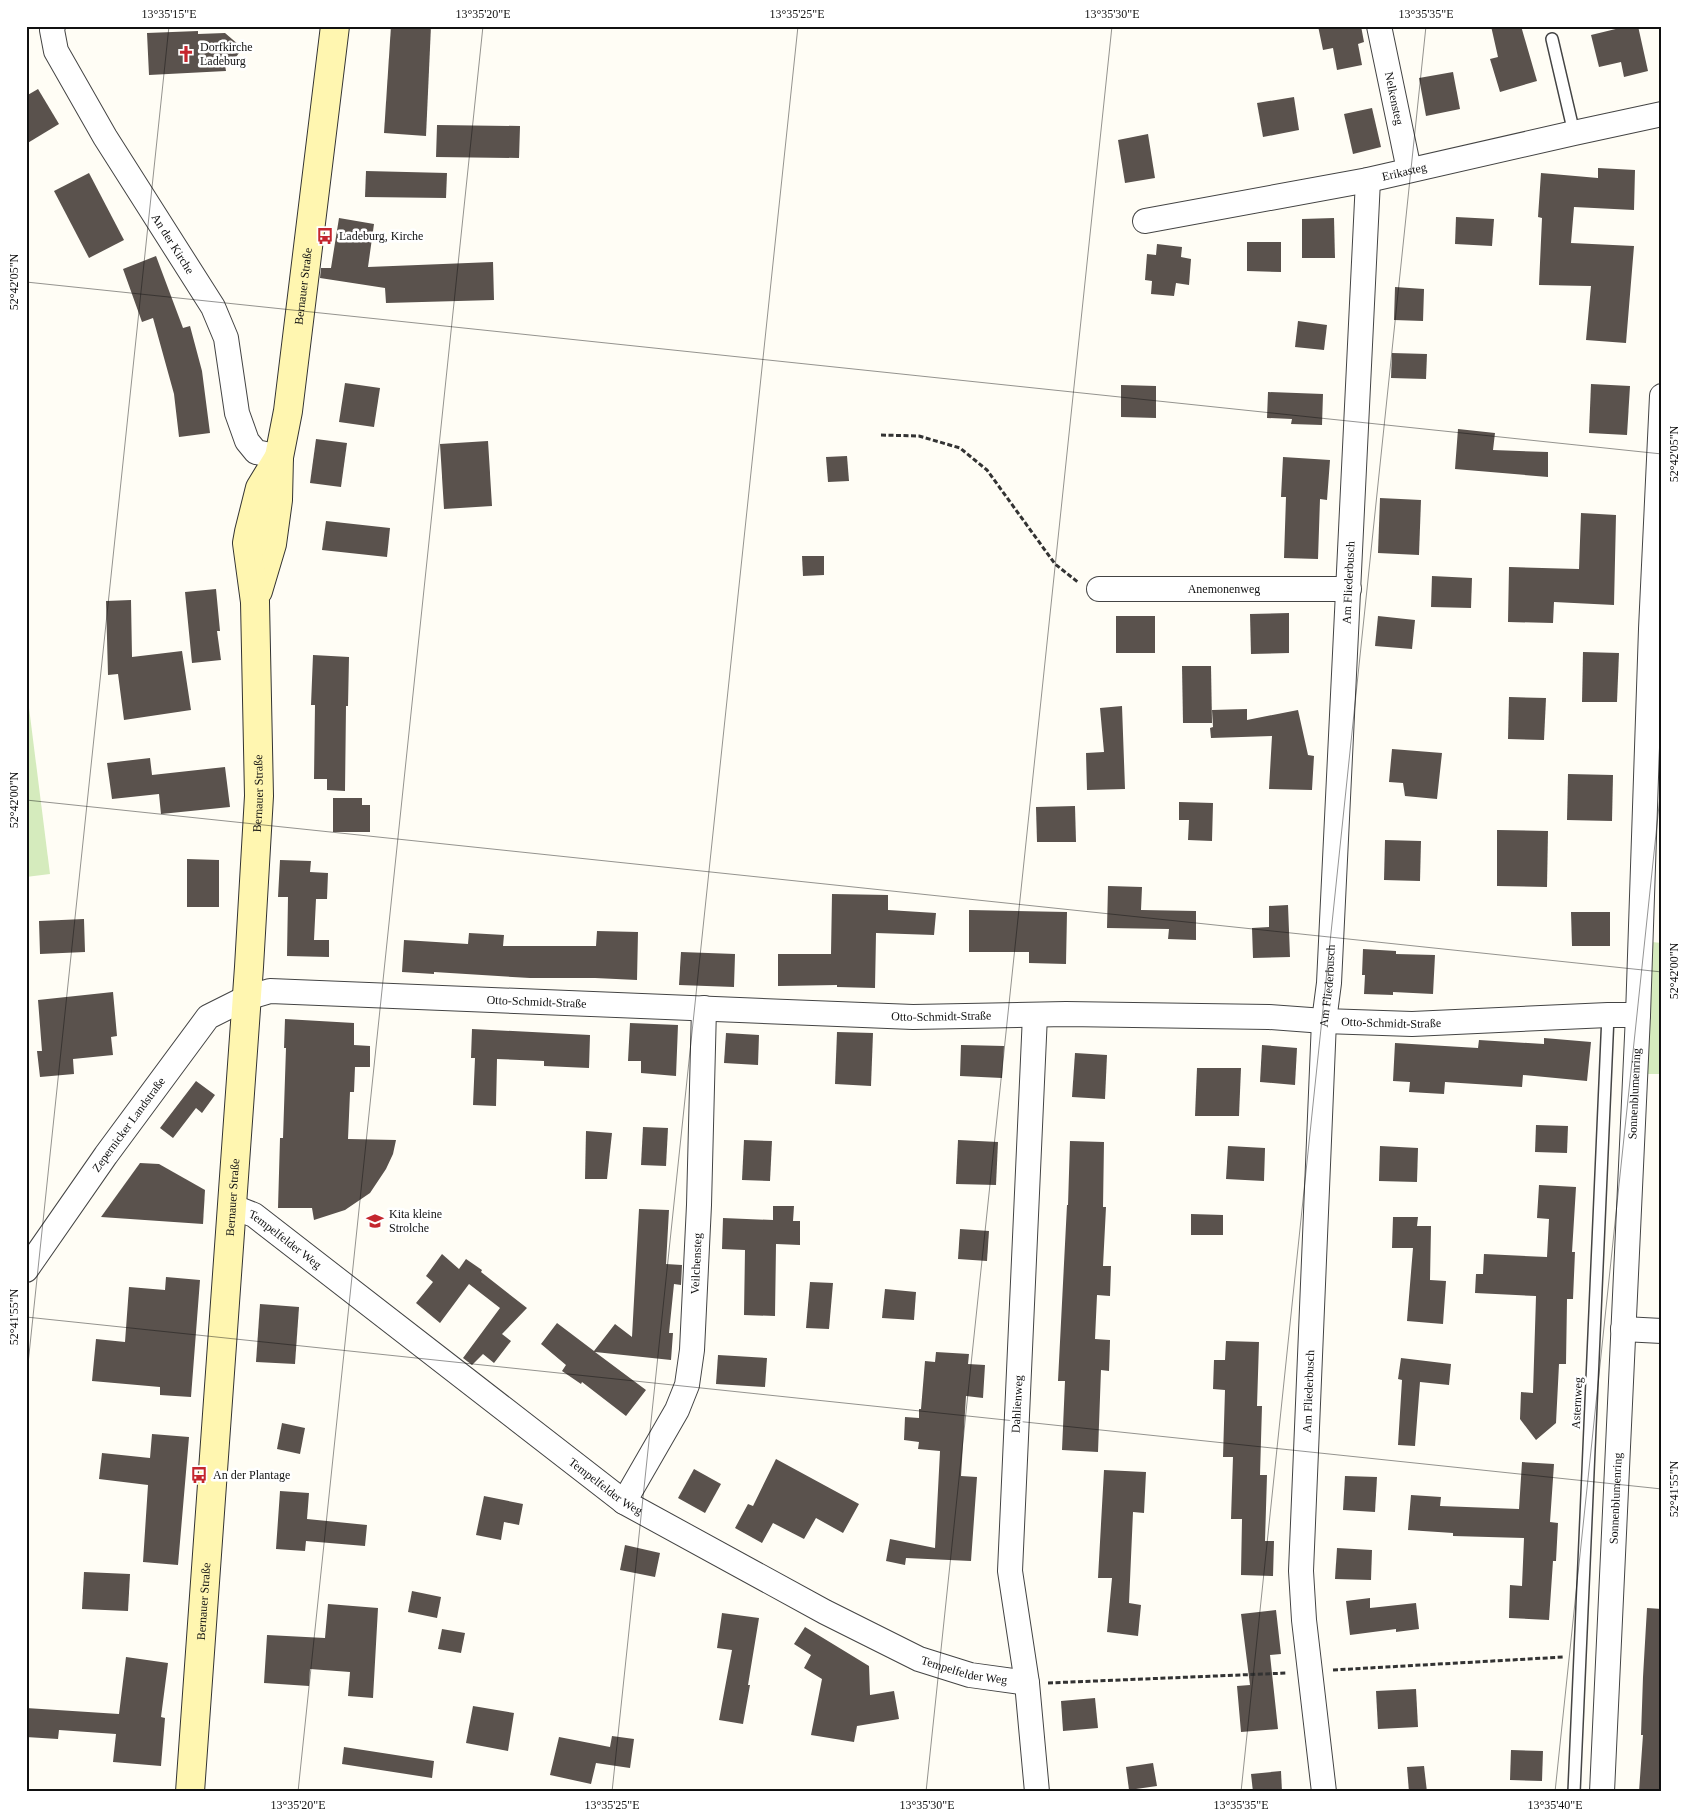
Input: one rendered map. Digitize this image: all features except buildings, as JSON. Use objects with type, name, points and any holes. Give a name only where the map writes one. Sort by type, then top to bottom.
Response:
[{"type":"main road","name":"Bernauer Straße","points":[[190,1792],[259,796],[255,602],[272,544],[278,500],[279,457],[288,411],[335,26]]},
{"type":"street","points":[[37,26],[56,51]]},
{"type":"street","name":"An der Kirche","points":[[53,26],[56,51],[104,137],[213,306],[226,338],[237,413],[247,440],[256,452],[279,457]]},
{"type":"street","name":"Nelkensteg","points":[[1378,26],[1409,170]]},
{"type":"street","name":"Erikasteg","points":[[1145,221],[1368,180],[1662,114]]},
{"type":"street","name":"Am Fliederbusch","points":[[1324,1792],[1304,1620],[1301,1572],[1324,1021],[1330,983],[1339,752],[1349,589],[1368,180]]},
{"type":"street","name":"Sonnenblumenring","points":[[1602,1792],[1638,1015],[1653,830],[1662,396]]},
{"type":"street","name":"Anemonenweg","points":[[1099,589],[1349,589]]},
{"type":"street","name":"Otto-Schmidt-Straße","points":[[246,998],[270,991],[913,1017],[1035,1015],[1269,1017],[1412,1024],[1638,1015]]},
{"type":"street","name":"Zepernicker Landstraße","points":[[26,1270],[106,1155],[208,1017],[246,998]]},
{"type":"street","name":"Veilchensteg","points":[[624,1502],[677,1410],[687,1385],[692,1350],[699,1205],[704,1008]]},
{"type":"street","name":"Dahlienweg","points":[[1035,1015],[1010,1571],[1027,1684],[1037,1792]]},
{"type":"street","name":"Tempelfelder Weg","points":[[231,1206],[254,1215],[624,1502],[825,1612],[919,1659],[970,1675],[1027,1684]]},
{"type":"street","points":[[1623,1328],[1662,1331]]},
{"type":"lane","points":[[1552,39],[1574,133]]},
{"type":"lane","name":"Asternweg","points":[[1574,1792],[1608,1015]]},
{"type":"path","points":[[881,435],[919,436],[960,448],[987,470],[1055,564],[1078,582],[1099,589]]},
{"type":"green space","points":[[26,684],[50,874],[26,877]]},
{"type":"green space","points":[[1652,942],[1662,943],[1662,1074],[1647,1074]]},
{"type":"place","name":"Dorfkirche Ladeburg","points":[[186,54]]},
{"type":"place","name":"Ladeburg, Kirche","points":[[325,236]]},
{"type":"place","name":"Kita kleine Strolche","points":[[375,1221]]},
{"type":"place","name":"An der Plantage","points":[[199,1475]]}]
